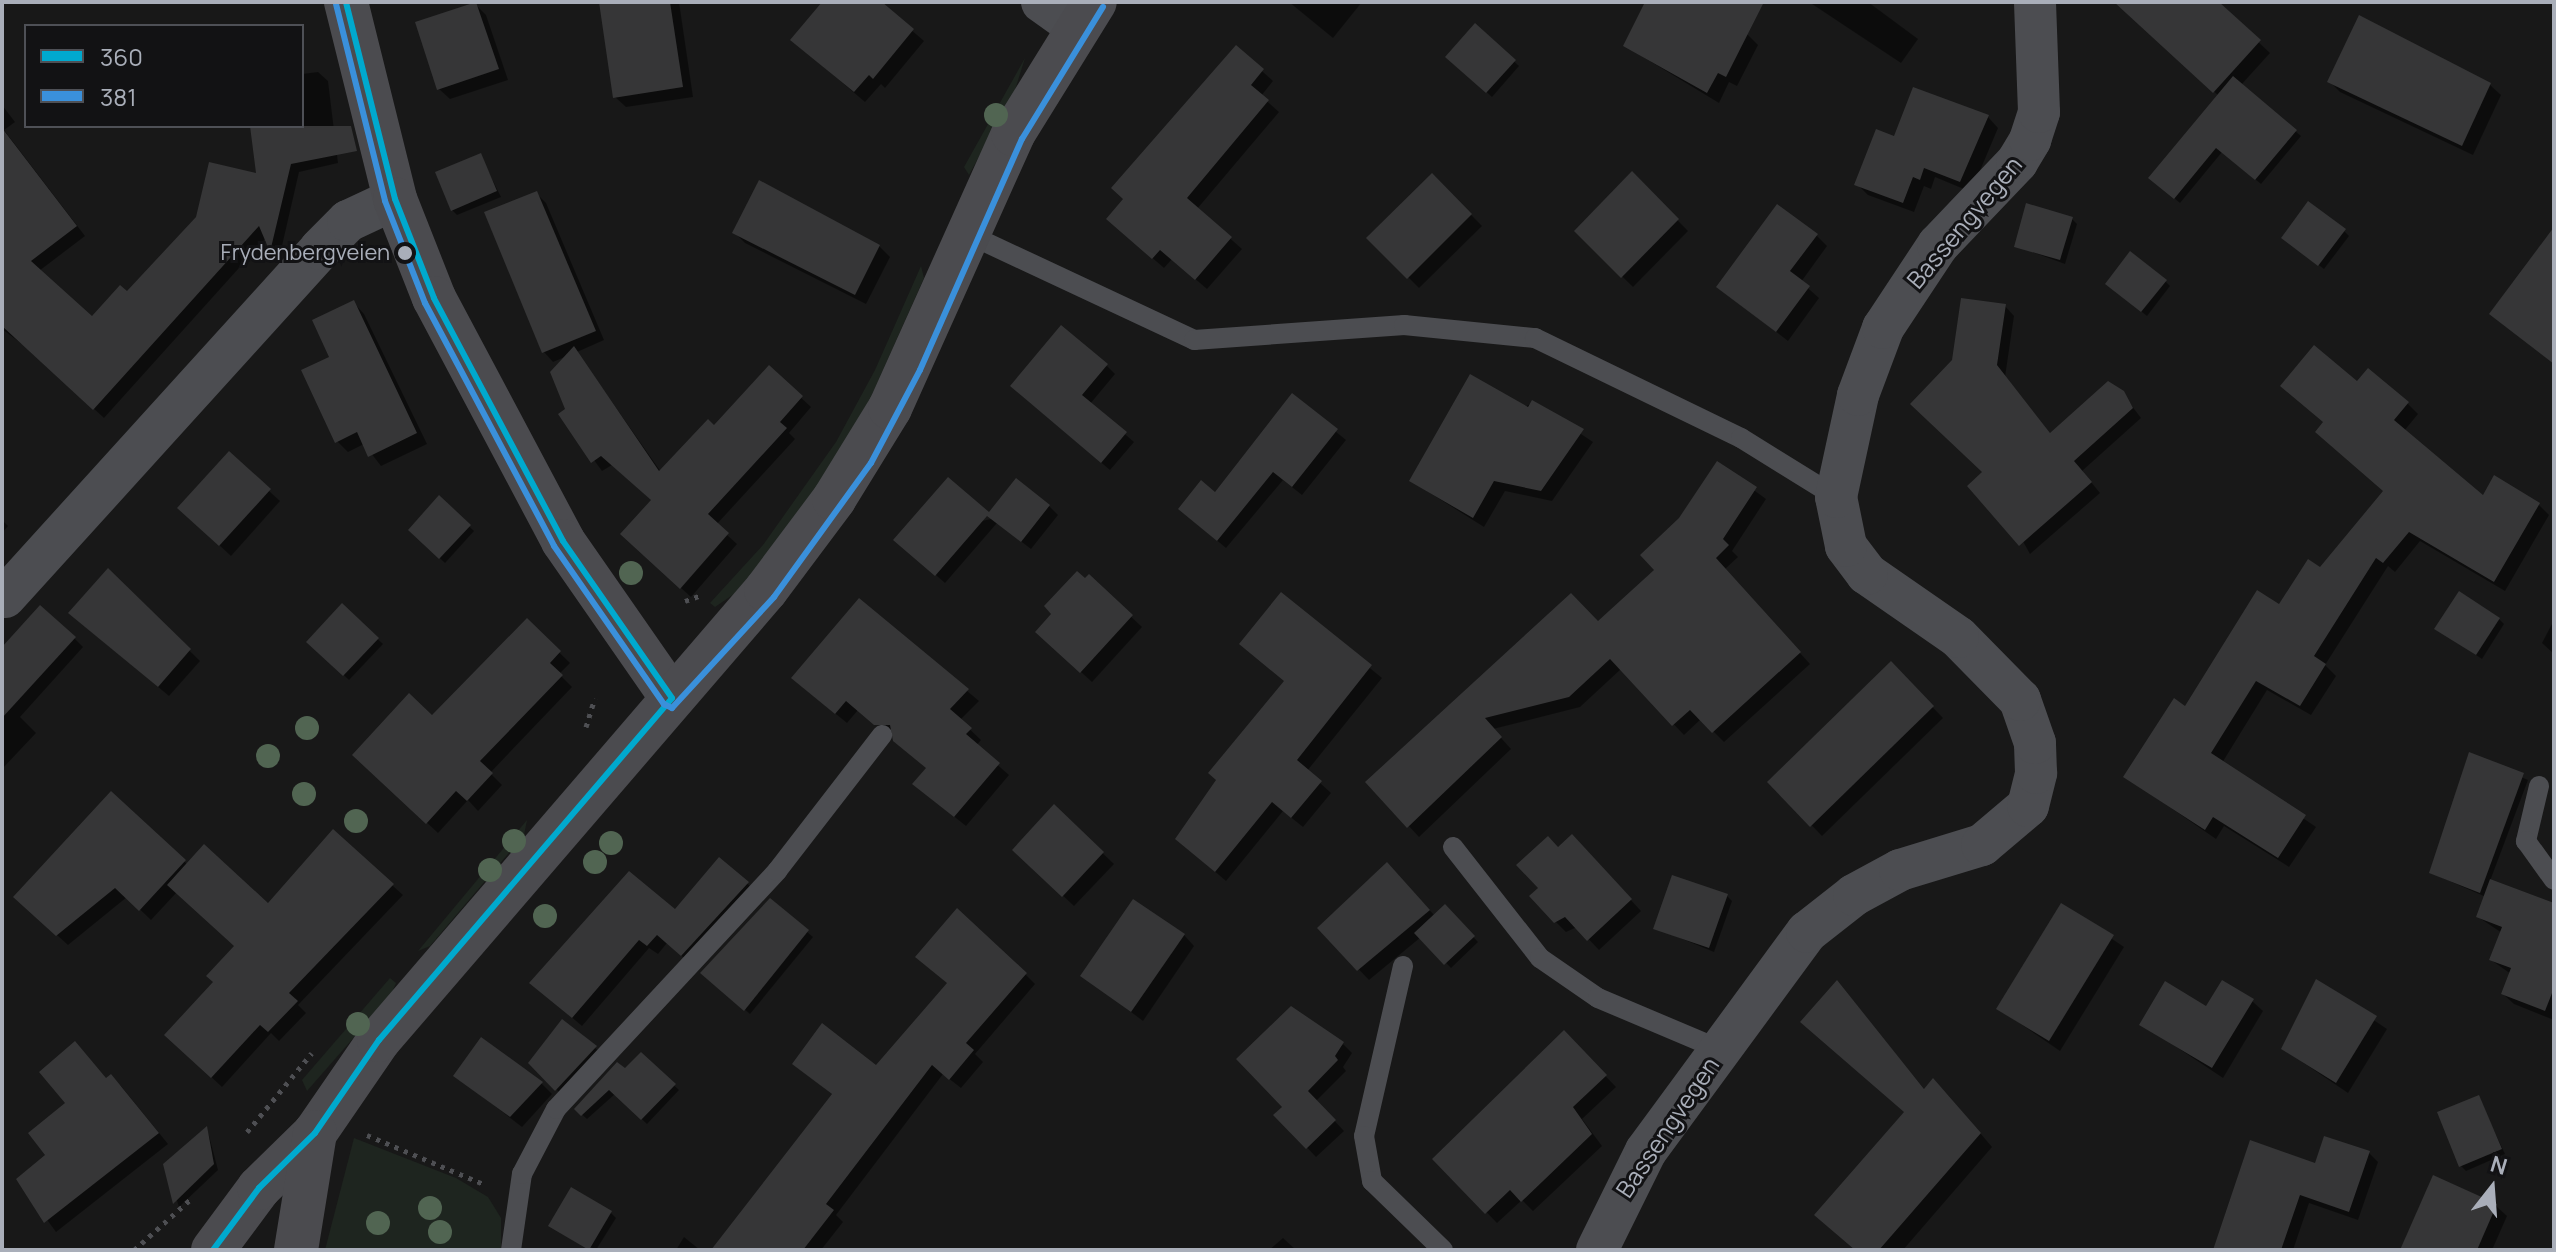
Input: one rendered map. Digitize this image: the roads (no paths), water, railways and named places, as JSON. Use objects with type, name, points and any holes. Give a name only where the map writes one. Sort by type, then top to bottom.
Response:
[{"type":"main road","points":[[346,2],[395,199],[434,298],[515,458],[596,592],[672,698]]},
{"type":"main road","points":[[213,1250],[259,1188],[315,1133],[379,1040],[786,565],[862,458],[911,366],[1013,134],[1086,15]]},
{"type":"main road","points":[[296,1250],[315,1133]]},
{"type":"street","points":[[1042,2],[1086,15]]},
{"type":"street","name":"Bassengvegen","points":[[1597,1250],[1646,1151],[1807,932],[1854,895],[1900,870],[1982,845],[2012,824],[2028,806],[2036,773],[2035,743],[2020,700],[1995,669],[1958,637],[1867,574],[1846,546],[1836,497],[1858,395],[1883,328],[1938,245],[2017,162],[2030,140],[2039,112],[2035,2]]},
{"type":"street","points":[[5,597],[320,249],[348,221],[395,199]]},
{"type":"lane","points":[[968,234],[1194,340],[1404,325],[1535,338],[1741,438],[1836,497]]},
{"type":"lane","points":[[511,1250],[517,1198],[535,1144],[556,1109],[777,871],[882,735]]},
{"type":"lane","points":[[2539,786],[2526,841],[2554,880]]},
{"type":"lane","name":"Bassengvegen","points":[[1453,847],[1540,958],[1598,998],[1719,1049]]},
{"type":"lane","points":[[1403,966],[1364,1136],[1372,1181],[1443,1250]]},
{"type":"place","name":"Frydenbergveien","points":[[405,253]]}]
